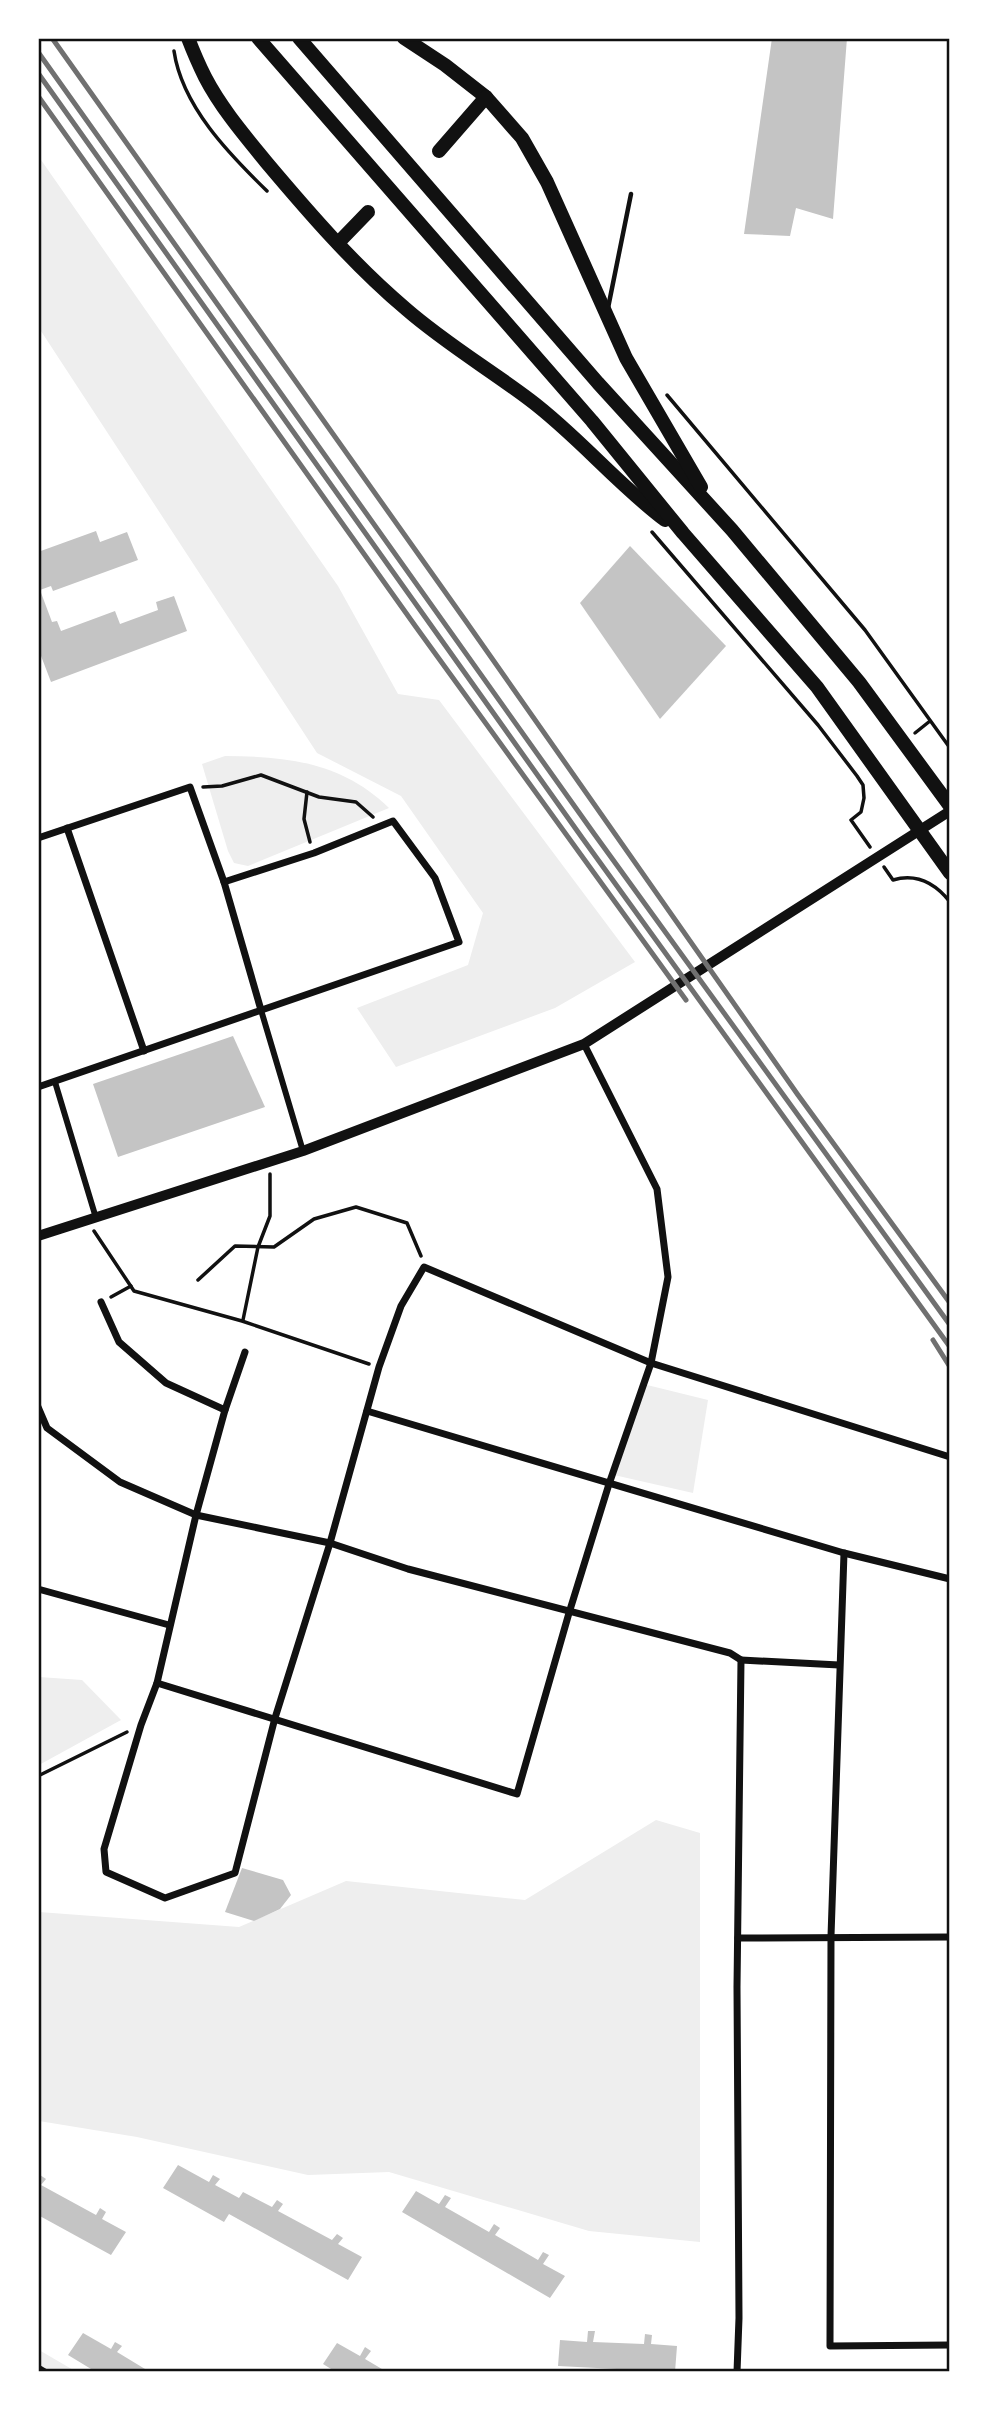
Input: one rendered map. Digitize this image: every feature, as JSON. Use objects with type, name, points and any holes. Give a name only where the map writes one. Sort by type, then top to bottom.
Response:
[{"type":"main road","points":[[188,38],[206,79],[244,134],[297,199],[338,243],[405,308],[458,350],[531,401],[595,456],[645,505],[683,533]]},
{"type":"main road","points":[[258,38],[592,421],[683,533],[817,687],[950,873]]},
{"type":"main road","points":[[299,38],[598,383],[714,510],[859,682],[950,808]]},
{"type":"main road","points":[[408,40],[486,97],[522,138],[547,182],[626,358],[714,510]]},
{"type":"main road","points":[[439,151],[486,97]]},
{"type":"main road","points":[[338,243],[368,212]]},
{"type":"street","points":[[38,838],[190,787],[224,882],[303,1151]]},
{"type":"street","points":[[38,1236],[303,1151],[584,1044],[950,808]]},
{"type":"street","points":[[38,1087],[459,942],[435,877],[393,821],[314,853],[224,882]]},
{"type":"street","points":[[67,828],[144,1051]]},
{"type":"street","points":[[157,1683],[517,1794],[608,1485],[651,1363],[668,1277],[657,1189],[584,1044]]},
{"type":"street","points":[[55,1082],[91,1219]]},
{"type":"street","points":[[245,1352],[225,1410],[196,1515],[157,1683],[141,1725],[104,1849],[106,1872],[165,1898],[234,1872],[275,1718],[330,1543],[379,1367],[401,1306],[424,1267],[651,1363],[950,1457]]},
{"type":"street","points":[[101,1302],[119,1342],[138,1359],[166,1383],[225,1410]]},
{"type":"street","points":[[38,1407],[47,1428],[120,1482],[196,1515],[330,1543],[408,1569],[730,1653],[741,1660],[839,1665]]},
{"type":"street","points":[[367,1412],[608,1485],[844,1553],[950,1580]]},
{"type":"street","points":[[844,1553],[831,1936],[830,2346],[950,2345]]},
{"type":"street","points":[[38,1589],[169,1625]]},
{"type":"street","points":[[737,2371],[741,1660]]},
{"type":"street","points":[[738,1938],[950,1937]]},
{"type":"lane","points":[[607,316],[631,194]]},
{"type":"path","points":[[174,51],[176,63],[202,116],[227,148],[271,194]]},
{"type":"path","points":[[661,387],[865,630],[950,748]]},
{"type":"path","points":[[648,528],[818,725],[857,776],[863,785],[864,798],[861,812],[851,820]]},
{"type":"path","points":[[190,787],[222,786],[261,775],[319,797],[356,803],[382,825]]},
{"type":"path","points":[[307,792],[304,819],[314,853]]},
{"type":"path","points":[[893,880],[924,880],[942,892],[950,902]]},
{"type":"path","points":[[242,1321],[258,1248],[270,1216],[271,1161]]},
{"type":"path","points":[[198,1280],[236,1246],[274,1247],[314,1219],[356,1207],[407,1223],[424,1267]]},
{"type":"path","points":[[91,1219],[134,1291],[242,1321],[379,1367]]},
{"type":"path","points":[[101,1302],[131,1286]]},
{"type":"path","points":[[38,1776],[141,1725]]},
{"type":"path","points":[[38,2366],[48,2371]]},
{"type":"shaded area","points":[[39,157],[338,586],[398,694],[439,700],[635,962],[555,1008],[396,1067],[357,1008],[468,965],[483,913],[401,796],[317,753],[39,328]]},
{"type":"shaded area","points":[[225,756],[271,758],[313,765],[353,781],[389,808],[248,866],[234,863],[202,764]]},
{"type":"shaded area","points":[[643,1384],[708,1400],[693,1493],[614,1475]]},
{"type":"shaded area","points":[[39,1677],[82,1680],[121,1720],[39,1765]]},
{"type":"shaded area","points":[[656,1820],[700,1833],[700,2242],[589,2231],[389,2172],[308,2175],[137,2137],[39,2121],[39,1912],[239,1927],[346,1881],[525,1900]]},
{"type":"shaded area","points":[[39,2350],[75,2371],[39,2371]]},
{"type":"building","points":[[772,38],[847,38],[833,219],[796,208],[790,236],[744,234]]},
{"type":"building","points":[[96,531],[100,542],[127,532],[138,560],[53,591],[51,586],[40,590],[52,622],[57,621],[61,631],[115,611],[120,624],[158,610],[156,602],[174,596],[187,631],[51,682],[38,648],[38,552]]},
{"type":"building","points":[[630,546],[726,646],[660,719],[580,603]]},
{"type":"building","points":[[233,1036],[265,1107],[118,1157],[93,1084]]},
{"type":"building","points":[[242,1868],[283,1880],[291,1895],[280,1909],[254,1921],[225,1912]]},
{"type":"building","points":[[178,2165],[209,2182],[213,2175],[220,2179],[215,2185],[239,2198],[243,2192],[272,2207],[277,2200],[283,2204],[278,2211],[332,2240],[337,2234],[343,2238],[338,2244],[362,2257],[348,2280],[229,2214],[224,2222],[163,2188]]},
{"type":"building","points":[[40,2175],[46,2179],[41,2185],[96,2215],[100,2208],[106,2212],[102,2219],[126,2232],[111,2255],[38,2215]]},
{"type":"building","points":[[416,2191],[439,2204],[445,2195],[451,2198],[445,2207],[489,2232],[494,2224],[500,2228],[495,2235],[538,2260],[543,2252],[549,2255],[543,2264],[565,2276],[550,2298],[402,2212]]},
{"type":"building","points":[[588,2331],[595,2331],[593,2342],[644,2344],[645,2334],[652,2335],[651,2344],[677,2346],[675,2372],[558,2366],[560,2340],[587,2342]]},
{"type":"building","points":[[83,2333],[111,2349],[115,2342],[122,2346],[117,2352],[150,2372],[96,2372],[68,2355]]},
{"type":"building","points":[[337,2343],[360,2356],[365,2347],[371,2351],[365,2359],[387,2372],[336,2372],[323,2364]]},
{"type":"railway","points":[[52,38],[798,1095],[950,1303]]},
{"type":"railway","points":[[38,52],[595,835],[950,1325]]},
{"type":"railway","points":[[38,73],[583,839],[950,1347]]},
{"type":"railway","points":[[38,96],[416,627],[686,1000]]},
{"type":"railway","points":[[933,1340],[950,1367]]}]
